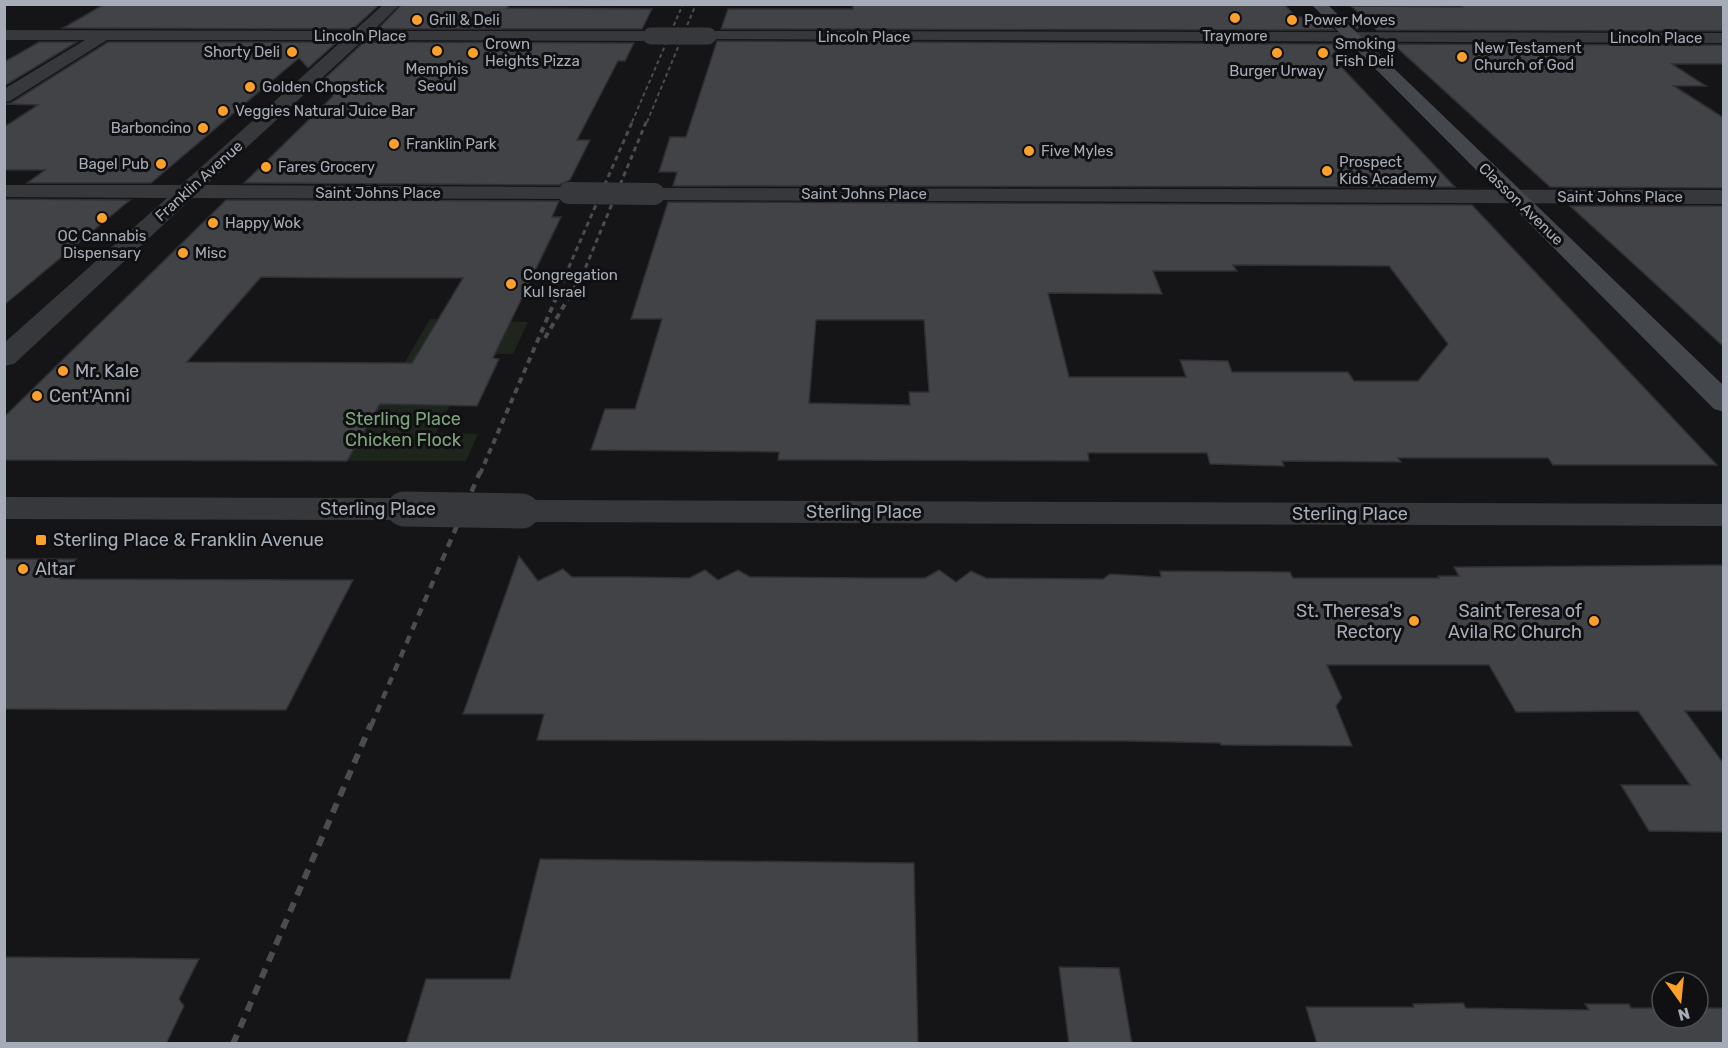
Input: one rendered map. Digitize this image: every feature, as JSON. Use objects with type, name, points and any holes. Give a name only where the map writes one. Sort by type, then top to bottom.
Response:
[{"type":"street","name":"Franklin Avenue","points":[[4,358],[393,4]]},
{"type":"street","name":"Classon Avenue","points":[[1318,4],[1724,403]]},
{"type":"street","name":"Lincoln Place","points":[[4,35],[1724,38]]},
{"type":"street","points":[[4,97],[104,35]]},
{"type":"street","name":"Saint Johns Place","points":[[4,191],[1724,197]]},
{"type":"street","name":"Sterling Place","points":[[4,508],[1724,515]]},
{"type":"green space","name":"Sterling Place Chicken Flock","points":[[430,319],[528,322],[513,354],[476,354],[436,433],[478,434],[466,461],[347,461]]},
{"type":"building","points":[[380,4],[353,29],[63,28],[103,5]]},
{"type":"building","points":[[402,4],[510,4],[507,8],[652,9],[642,29],[378,29]]},
{"type":"building","points":[[853,4],[1284,4],[1296,17],[1321,17],[1334,30],[721,29],[728,9],[853,9]]},
{"type":"building","points":[[1459,4],[1724,4],[1724,31],[1377,30],[1366,20],[1357,29],[1344,17],[1363,17],[1351,6],[1462,7]]},
{"type":"building","points":[[717,41],[1343,44],[1331,56],[1455,187],[673,186],[677,172],[659,172],[670,137],[686,137]]},
{"type":"building","points":[[39,42],[77,42],[4,86],[4,62]]},
{"type":"building","points":[[108,42],[337,42],[308,68],[299,58],[151,183],[27,183],[45,170],[4,170],[4,127],[38,105],[4,104],[11,103]]},
{"type":"building","points":[[364,42],[634,43],[625,61],[618,61],[577,140],[590,140],[570,180],[559,185],[244,183],[333,96],[321,82]]},
{"type":"building","points":[[1393,44],[1724,45],[1724,64],[1672,64],[1706,86],[1674,86],[1724,118],[1724,188],[1550,187]]},
{"type":"building","points":[[4,199],[130,200],[4,305]]},
{"type":"building","points":[[226,200],[559,201],[552,217],[561,217],[493,358],[499,359],[477,406],[380,404],[347,461],[4,460],[4,417]],"holes":[[[261,277],[463,278],[412,363],[187,362]]]},
{"type":"building","points":[[668,202],[1472,205],[1717,465],[1553,465],[1548,458],[1398,458],[1401,462],[1282,461],[1284,466],[1210,464],[1207,453],[1088,453],[1089,461],[778,460],[779,452],[591,450],[605,409],[635,409],[662,319],[631,319]],"holes":[[[1233,265],[1389,266],[1448,344],[1418,381],[1354,381],[1348,372],[1232,372],[1228,361],[1180,360],[1186,377],[1069,377],[1048,293],[1162,294],[1153,271],[1237,271]],[[816,320],[924,320],[929,392],[909,392],[910,405],[809,403]]]},
{"type":"building","points":[[1570,206],[1724,206],[1724,347],[1626,257]]},
{"type":"building","points":[[519,556],[538,581],[563,569],[572,577],[689,578],[705,570],[718,580],[738,570],[750,577],[925,578],[939,570],[956,582],[971,571],[986,578],[1103,579],[1110,574],[1161,577],[1160,571],[1290,572],[1293,578],[1439,578],[1438,576],[1459,576],[1454,567],[1724,565],[1724,711],[1685,711],[1724,764],[1724,834],[1722,832],[1649,831],[1621,785],[1690,785],[1638,711],[1516,712],[1489,665],[1327,665],[1342,698],[1336,706],[1352,746],[1221,745],[1220,743],[1125,741],[537,740],[544,714],[463,714]]},
{"type":"building","points":[[4,559],[76,559],[60,579],[353,580],[286,710],[4,709]]},
{"type":"building","points":[[540,859],[914,863],[918,1044],[406,1044],[426,979],[510,979]]},
{"type":"building","points":[[4,957],[199,959],[179,999],[184,1006],[166,1044],[4,1044]]},
{"type":"building","points":[[1059,967],[1119,968],[1132,1044],[1069,1044]]},
{"type":"building","points":[[1463,1003],[1466,1008],[1589,1010],[1585,1004],[1629,1004],[1631,1008],[1650,1008],[1650,1030],[1710,1030],[1710,1008],[1724,1008],[1724,1044],[1317,1044],[1306,1007],[1414,1007],[1413,1004]]},
{"type":"railway","points":[[632,122],[683,4]]},
{"type":"railway","points":[[647,122],[696,4]]},
{"type":"railway","points":[[565,276],[633,120]]},
{"type":"railway","points":[[582,276],[647,120]]},
{"type":"railway","points":[[480,474],[566,275]]},
{"type":"railway","points":[[545,338],[582,275]]},
{"type":"railway","points":[[371,726],[480,472]]},
{"type":"railway","points":[[233,1044],[371,724]]},
{"type":"place","name":"Traymore","points":[[1235,18]]},
{"type":"place","name":"Grill & Deli","points":[[417,20]]},
{"type":"place","name":"Power Moves","points":[[1292,20]]},
{"type":"place","name":"Memphis Seoul","points":[[437,51]]},
{"type":"place","name":"Shorty Deli","points":[[292,52]]},
{"type":"place","name":"Crown Heights Pizza","points":[[473,53]]},
{"type":"place","name":"Burger Urway","points":[[1277,53]]},
{"type":"place","name":"Smoking Fish Deli","points":[[1323,53]]},
{"type":"place","name":"New Testament Church of God","points":[[1462,57]]},
{"type":"place","name":"Golden Chopstick","points":[[250,87]]},
{"type":"place","name":"Veggies Natural Juice Bar","points":[[223,111]]},
{"type":"place","name":"Barboncino","points":[[203,128]]},
{"type":"place","name":"Franklin Park","points":[[394,144]]},
{"type":"place","name":"Five Myles","points":[[1029,151]]},
{"type":"place","name":"Bagel Pub","points":[[161,164]]},
{"type":"place","name":"Fares Grocery","points":[[266,167]]},
{"type":"place","name":"Prospect Kids Academy","points":[[1327,171]]},
{"type":"place","name":"OC Cannabis Dispensary","points":[[102,218]]},
{"type":"place","name":"Happy Wok","points":[[213,223]]},
{"type":"place","name":"Misc","points":[[183,253]]},
{"type":"place","name":"Congregation Kul Israel","points":[[511,284]]},
{"type":"place","name":"Mr. Kale","points":[[63,371]]},
{"type":"place","name":"Cent'Anni","points":[[37,396]]},
{"type":"place","name":"Sterling Place & Franklin Avenue","points":[[41,540]]},
{"type":"place","name":"Altar","points":[[23,569]]},
{"type":"place","name":"St. Theresa's Rectory","points":[[1414,621]]},
{"type":"place","name":"Saint Teresa of Avila RC Church","points":[[1594,621]]}]
